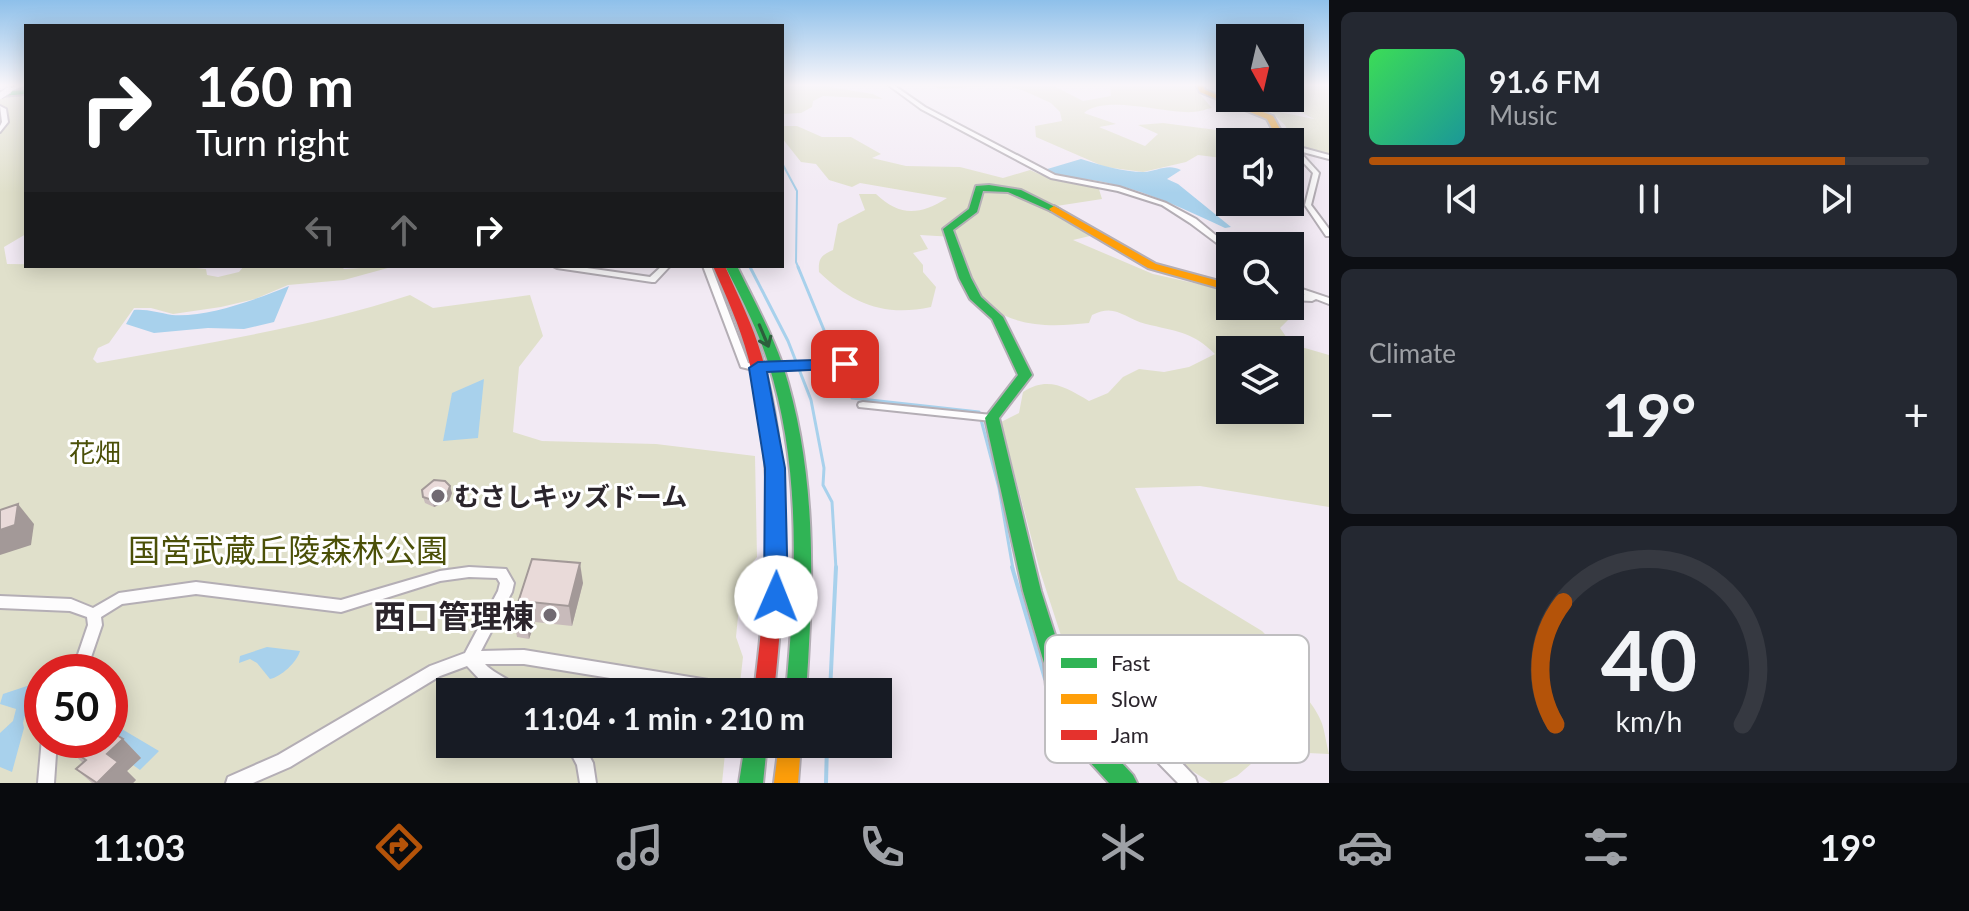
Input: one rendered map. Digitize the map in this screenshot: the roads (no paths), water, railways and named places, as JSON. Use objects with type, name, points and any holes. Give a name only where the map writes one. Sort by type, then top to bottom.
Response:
[{"type":"street","points":[[948,121],[1053,177],[1119,189],[1164,204],[1216,240]]},
{"type":"street","points":[[1304,150],[1329,157]]},
{"type":"street","points":[[1304,161],[1316,173],[1308,205],[1329,234]]},
{"type":"street","points":[[992,418],[1025,375],[997,317],[976,299],[970,289],[948,234],[948,229],[974,210],[977,191],[982,186],[992,186],[1049,203],[1107,243],[1151,266],[1216,284]]},
{"type":"street","points":[[571,268],[652,280],[664,268]]},
{"type":"street","points":[[708,268],[744,365],[758,368],[845,364]]},
{"type":"street","points":[[720,268],[758,368],[775,468],[776,597],[766,678]]},
{"type":"street","points":[[732,268],[776,367],[788,410],[802,509],[803,600],[797,678]]},
{"type":"street","points":[[1304,292],[1329,301]]},
{"type":"street","points":[[1304,298],[1329,301]]},
{"type":"street","points":[[863,405],[992,418]]},
{"type":"street","points":[[992,418],[1025,561],[1046,635]]},
{"type":"street","points":[[94,614],[119,599],[196,588],[341,606],[440,576],[469,572],[501,573],[507,583],[505,592],[470,658]]},
{"type":"street","points":[[0,602],[71,605],[94,614]]},
{"type":"street","points":[[85,654],[95,625],[94,614]]},
{"type":"street","points":[[234,783],[284,761],[435,671],[470,658],[524,657],[653,678]]},
{"type":"street","points":[[470,658],[489,678]]},
{"type":"street","points":[[46,783],[48,758]]},
{"type":"street","points":[[582,758],[588,783]]},
{"type":"street","points":[[751,783],[754,758]]},
{"type":"street","points":[[786,783],[789,758]]},
{"type":"street","points":[[1106,763],[1125,783]]},
{"type":"street","points":[[1169,763],[1189,783]]},
{"type":"water","points":[[1081,159],[1128,171],[1144,172],[1172,167],[1181,170],[1167,179],[1178,184],[1231,227],[1225,228],[1141,192],[1044,170]]},
{"type":"water","points":[[289,286],[274,322],[244,329],[208,328],[154,333],[126,324],[134,310],[172,315],[200,314],[247,302]]},
{"type":"water","points":[[484,379],[478,438],[443,441],[452,393]]},
{"type":"water","points":[[267,647],[300,651],[288,668],[270,679],[250,659],[239,663],[240,656]]},
{"type":"water","points":[[24,687],[24,728],[12,772],[0,767],[0,733],[13,721],[16,709],[0,704],[3,694]]},
{"type":"water","points":[[128,733],[159,751],[140,770],[133,765],[140,757],[128,749]]},
{"type":"waterway","points":[[784,167],[797,191],[796,262],[799,269]]},
{"type":"waterway","points":[[798,267],[852,398],[979,412],[999,488],[1013,569]]},
{"type":"waterway","points":[[751,268],[788,341],[811,400],[824,468],[823,485],[832,502],[836,568]]},
{"type":"waterway","points":[[1012,567],[1045,679]]},
{"type":"waterway","points":[[831,678],[836,568]]},
{"type":"waterway","points":[[826,783],[827,758]]},
{"type":"place","name":"むさしキッズドーム","points":[[438,496]]},
{"type":"place","name":"西口管理棟","points":[[550,615]]},
{"type":"park label","name":"花畑","points":[[95,452]]},
{"type":"park label","name":"国営武蔵丘陵森林公園","points":[[288,549]]}]
